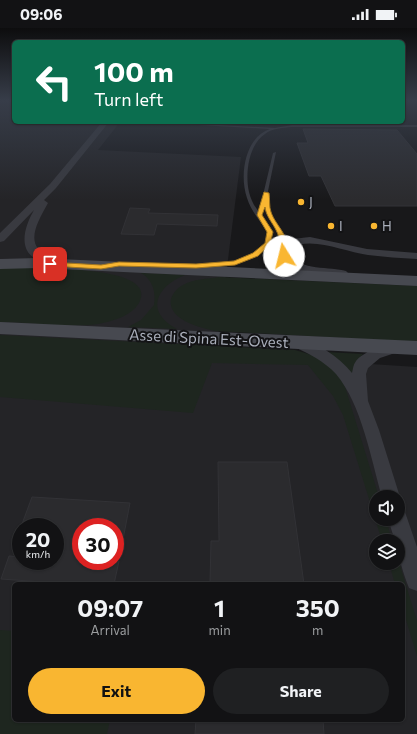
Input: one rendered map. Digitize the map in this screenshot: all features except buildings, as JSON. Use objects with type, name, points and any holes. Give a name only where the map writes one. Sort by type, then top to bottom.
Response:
[{"type":"main road","points":[[0,264],[75,265],[417,280]]},
{"type":"main road","name":"Asse di Spina Est-Ovest","points":[[0,328],[417,348]]},
{"type":"street","points":[[0,239],[53,186],[96,134]]},
{"type":"street","points":[[53,186],[33,220],[30,230],[30,247],[39,258],[53,262],[75,265]]},
{"type":"street","points":[[417,256],[367,252],[310,240],[296,241],[285,247],[284,256],[291,263],[311,270],[394,275],[417,280]]},
{"type":"street","points":[[297,342],[314,350],[340,369],[348,377],[361,404],[389,490]]},
{"type":"street","points":[[361,404],[361,365],[375,354],[396,347]]},
{"type":"street","points":[[400,526],[417,580]]},
{"type":"lane","points":[[101,267],[119,264],[196,266],[235,263],[255,254],[268,244],[270,232],[249,199],[246,188],[247,173],[253,146],[262,134]]},
{"type":"lane","points":[[260,215],[275,153]]},
{"type":"lane","points":[[266,193],[268,213],[280,230],[285,247]]},
{"type":"shaded area","points":[[0,134],[111,134],[98,150],[241,157],[216,354],[417,367],[417,734],[0,734]]},
{"type":"shaded area","points":[[0,268],[86,270],[110,274],[130,280],[140,290],[139,303],[132,311],[118,319],[92,325],[0,322]]},
{"type":"shaded area","points":[[141,273],[185,275],[167,286],[161,293],[158,300],[158,308],[161,315],[167,322],[177,329],[128,327],[141,320],[154,305],[153,287],[148,279]]},
{"type":"shaded area","points":[[219,277],[417,286],[417,342],[215,331],[202,328],[179,318],[171,306],[171,299],[174,293],[187,283]]},
{"type":"shaded area","points":[[0,335],[295,350],[322,358],[343,380],[377,490],[369,490],[369,499],[343,415],[333,396],[308,365],[212,363],[193,413],[0,397]]},
{"type":"shaded area","points":[[325,352],[363,354],[355,363],[352,375]]},
{"type":"shaded area","points":[[377,526],[388,526],[390,534],[380,534]]},
{"type":"shaded area","points":[[391,570],[401,570],[417,621],[417,656],[405,617],[405,582],[394,582]]},
{"type":"shaded area","points":[[0,630],[12,631],[12,722],[110,722],[107,734],[0,734]]},
{"type":"place","name":"J","points":[[301,202]]},
{"type":"place","name":"I","points":[[331,226]]},
{"type":"place","name":"H","points":[[374,226]]},
{"type":"route","points":[[50,264],[101,267],[119,264],[196,266],[235,263],[264,249],[268,244],[270,232],[260,215],[260,209],[266,193],[266,206],[268,213],[280,230],[285,247],[284,256]]}]
